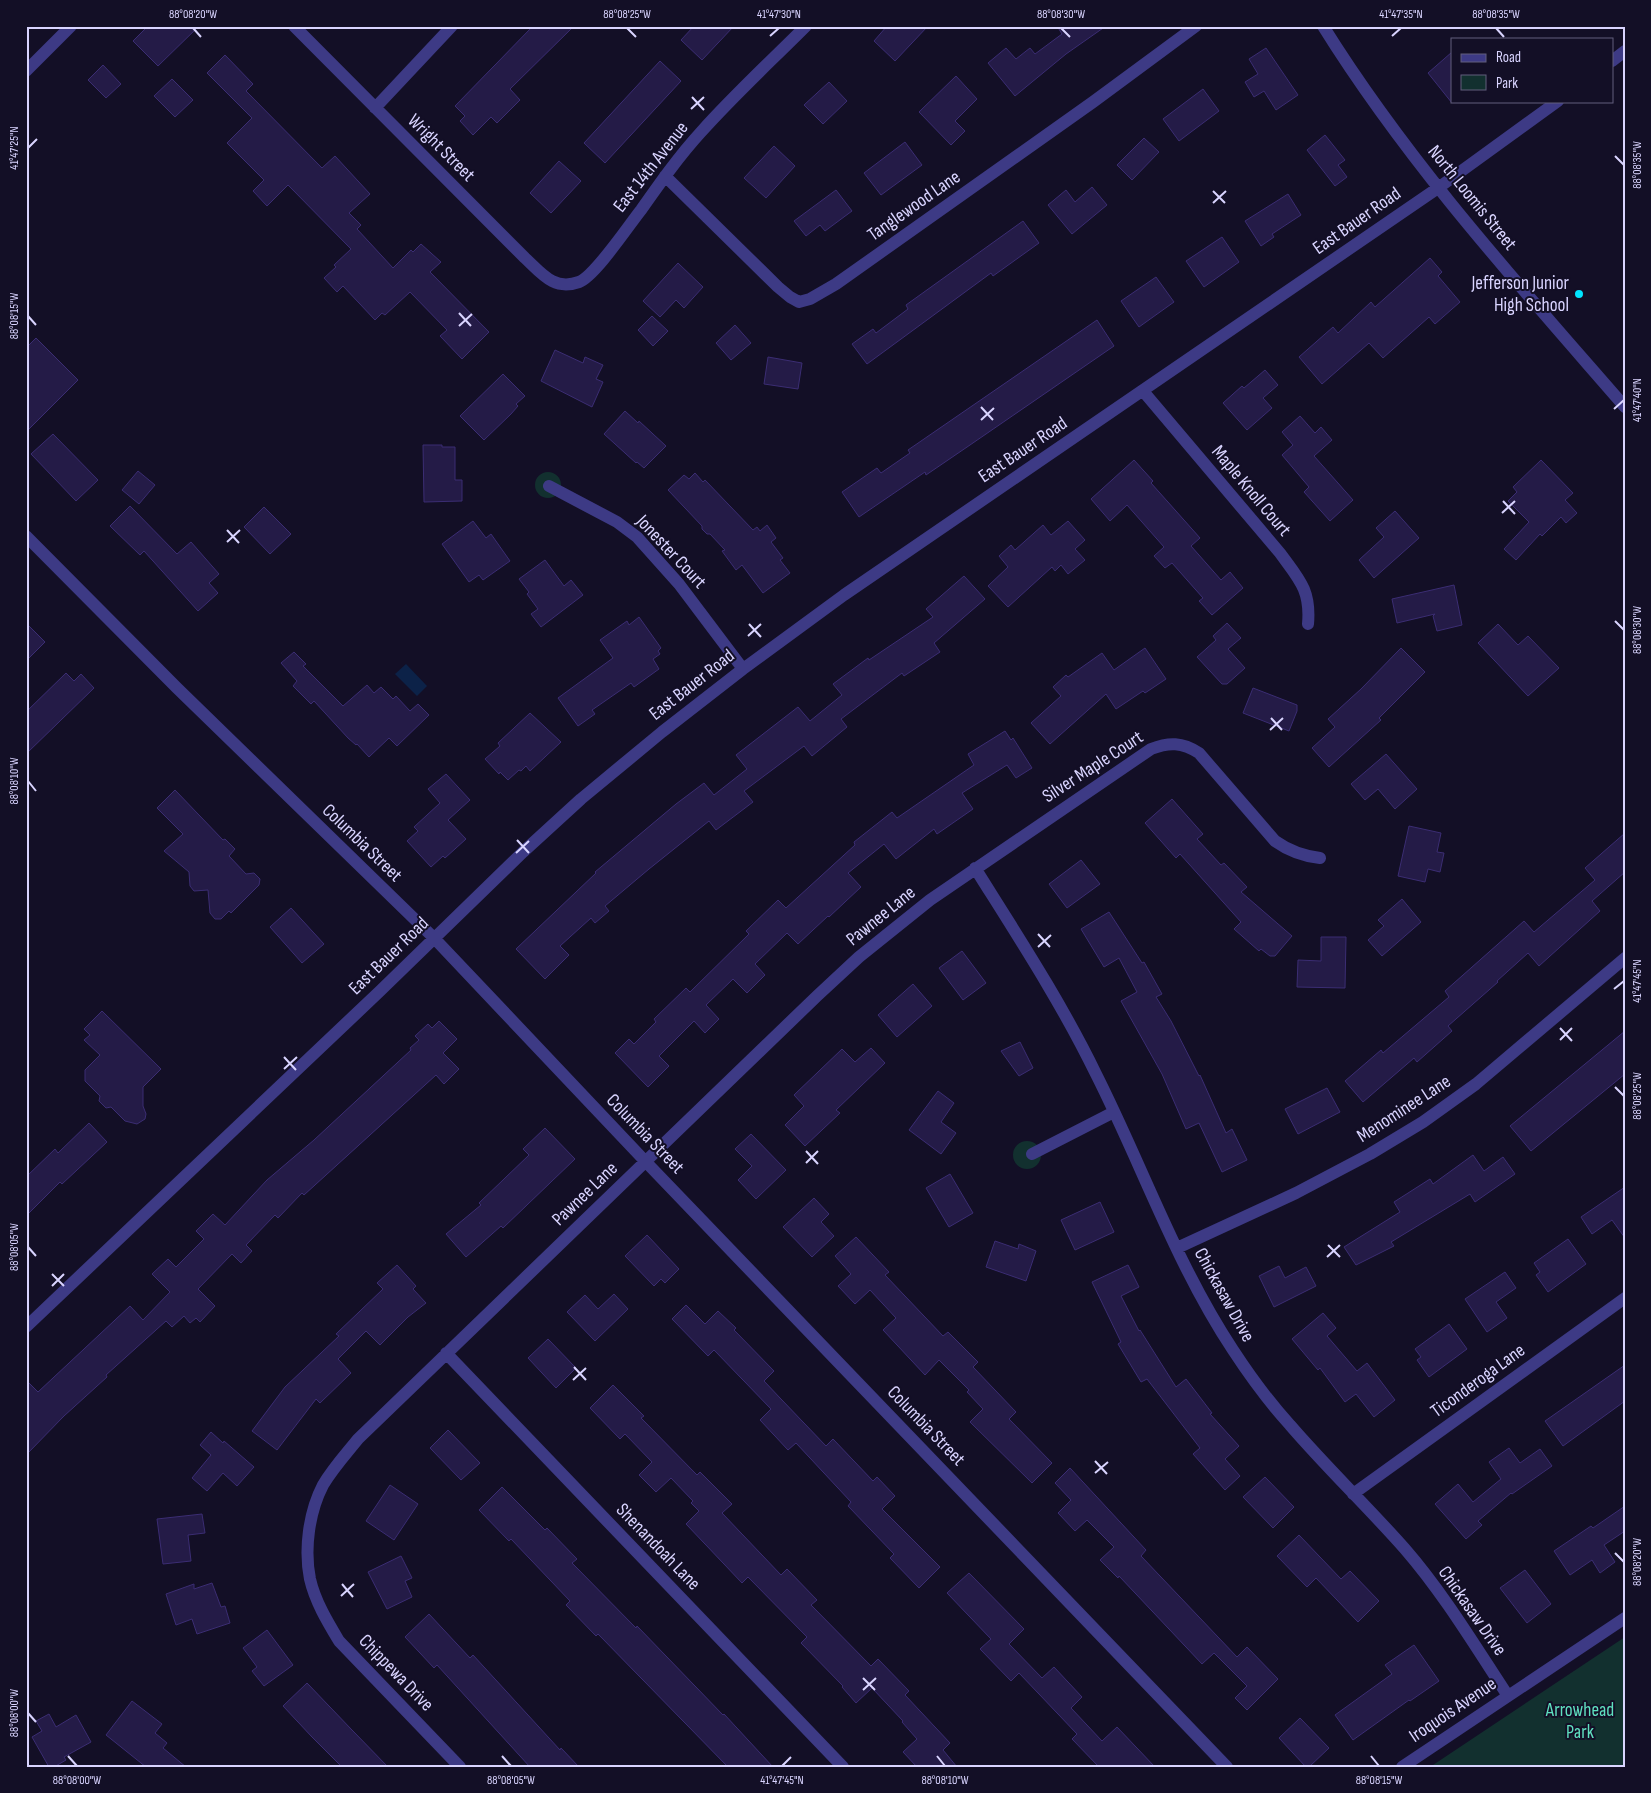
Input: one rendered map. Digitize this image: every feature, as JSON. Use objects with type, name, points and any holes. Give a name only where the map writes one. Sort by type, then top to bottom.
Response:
[{"type":"street","points":[[26,71],[71,26]]},
{"type":"street","name":"Wright Street","points":[[294,26],[552,283],[568,285]]},
{"type":"street","points":[[375,108],[452,26]]},
{"type":"street","name":"East 14th Avenue","points":[[568,285],[582,282],[593,272],[701,131],[806,26]]},
{"type":"street","name":"Tanglewood Lane","points":[[665,176],[784,292],[799,302],[810,299],[836,284],[954,202],[1086,108],[1196,26]]},
{"type":"street","name":"North Loomis Street","points":[[1323,26],[1349,69],[1438,188],[1625,407]]},
{"type":"street","points":[[1614,59],[1625,51]]},
{"type":"street","name":"East Bauer Road","points":[[29,1319],[434,938],[522,852],[581,799],[662,732],[743,669],[844,595],[1438,188],[1557,102]]},
{"type":"street","name":"Maple Knoll Court","points":[[1143,391],[1296,575],[1305,590],[1308,600],[1308,624]]},
{"type":"street","name":"Jonester Court","points":[[550,486],[617,522],[637,537],[678,584],[743,669]]},
{"type":"street","name":"Columbia Street","points":[[26,536],[177,688],[434,938],[645,1161],[1227,1767]]},
{"type":"street","name":"Silver Maple Court","points":[[975,868],[1151,749],[1164,744],[1182,744],[1199,753],[1275,841],[1296,853],[1307,857],[1320,858]]},
{"type":"street","name":"Chickasaw Drive","points":[[975,868],[1076,1034],[1177,1248],[1214,1320],[1256,1384],[1289,1425],[1405,1550],[1438,1591],[1508,1696]]},
{"type":"street","name":"Pawnee Lane","points":[[316,1599],[310,1578],[308,1554],[316,1501],[324,1484],[358,1439],[859,957],[923,905],[975,868]]},
{"type":"street","name":"Menominee Lane","points":[[1177,1248],[1296,1193],[1370,1154],[1423,1122],[1476,1084],[1625,958]]},
{"type":"street","points":[[1032,1154],[1114,1112]]},
{"type":"street","name":"Ticonderoga Lane","points":[[1353,1494],[1625,1298]]},
{"type":"street","name":"Shenandoah Lane","points":[[446,1353],[843,1767]]},
{"type":"street","name":"Chippewa Drive","points":[[316,1599],[339,1641],[460,1767]]},
{"type":"street","name":"Iroquois Avenue","points":[[1402,1767],[1625,1618]]},
{"type":"green space","points":[[548,472],[557,476],[561,485],[557,494],[548,498],[539,494],[535,485],[539,476]]},
{"type":"green space","points":[[1027,1141],[1037,1145],[1041,1155],[1037,1165],[1027,1169],[1017,1165],[1013,1155],[1017,1145]]},
{"type":"green space","name":"Arrowhead Park","points":[[1625,1637],[1625,1767],[1430,1767]]},
{"type":"water","points":[[406,664],[427,686],[417,696],[395,674]]},
{"type":"building","points":[[148,26],[199,26],[158,66],[133,41]]},
{"type":"building","points":[[533,26],[574,26],[510,89],[520,100],[497,123],[491,117],[473,135],[460,121],[465,116],[455,106]]},
{"type":"building","points":[[694,26],[734,26],[702,60],[681,40]]},
{"type":"building","points":[[887,26],[928,26],[895,61],[874,41]]},
{"type":"building","points":[[1057,26],[1106,26],[1066,54],[1015,96],[988,63],[1006,48],[1016,59],[1030,48],[1035,54],[1062,34]]},
{"type":"building","points":[[1266,48],[1298,95],[1276,110],[1264,91],[1254,97],[1245,82],[1258,74],[1249,59]]},
{"type":"building","points":[[1451,53],[1451,102],[1428,73]]},
{"type":"building","points":[[225,55],[253,84],[246,91],[322,168],[335,156],[370,194],[349,213],[361,225],[357,229],[393,268],[411,250],[413,252],[421,244],[441,262],[430,272],[489,332],[462,359],[440,336],[447,330],[410,292],[385,315],[382,313],[375,320],[343,286],[337,292],[324,278],[336,267],[334,265],[351,249],[288,185],[267,206],[253,191],[264,180],[227,143],[252,118],[207,73]]},
{"type":"building","points":[[660,61],[681,81],[605,163],[584,143]]},
{"type":"building","points":[[103,65],[121,84],[106,98],[88,80]]},
{"type":"building","points":[[956,76],[977,99],[955,121],[965,131],[951,145],[919,112]]},
{"type":"building","points":[[172,79],[193,100],[175,117],[154,96]]},
{"type":"building","points":[[829,82],[847,101],[823,124],[804,105]]},
{"type":"building","points":[[1203,89],[1219,111],[1179,141],[1163,119]]},
{"type":"building","points":[[1325,135],[1345,160],[1338,165],[1347,177],[1335,186],[1307,150]]},
{"type":"building","points":[[1144,138],[1159,152],[1132,180],[1117,165]]},
{"type":"building","points":[[905,142],[922,165],[881,195],[864,173]]},
{"type":"building","points":[[774,146],[795,166],[766,198],[744,178]]},
{"type":"building","points":[[559,161],[581,181],[551,213],[530,193]]},
{"type":"building","points":[[1092,187],[1107,205],[1072,234],[1048,205],[1066,190],[1075,202]]},
{"type":"building","points":[[836,190],[852,211],[825,231],[820,225],[806,236],[794,221]]},
{"type":"building","points":[[1288,194],[1301,215],[1272,234],[1274,237],[1261,246],[1245,221]]},
{"type":"building","points":[[1023,221],[1039,243],[993,276],[991,273],[867,364],[852,344],[873,329],[876,333],[908,309],[906,305]]},
{"type":"building","points":[[1222,237],[1239,262],[1204,287],[1186,261]]},
{"type":"building","points":[[1430,258],[1442,272],[1438,276],[1460,302],[1435,324],[1429,317],[1383,358],[1369,343],[1322,384],[1299,357],[1333,327],[1338,333],[1371,302],[1375,307]]},
{"type":"building","points":[[678,263],[703,287],[684,308],[676,300],[660,317],[643,301]]},
{"type":"building","points":[[1156,277],[1174,302],[1139,327],[1121,301]]},
{"type":"building","points":[[652,316],[668,331],[653,346],[638,330]]},
{"type":"building","points":[[1097,320],[1114,346],[926,475],[925,472],[859,517],[842,492],[877,468],[881,473],[910,453],[908,450]]},
{"type":"building","points":[[735,325],[751,343],[731,360],[716,343]]},
{"type":"building","points":[[36,338],[78,380],[26,432],[26,348]]},
{"type":"building","points":[[555,350],[583,363],[585,357],[603,365],[596,379],[603,382],[592,407],[541,381]]},
{"type":"building","points":[[768,357],[802,363],[798,389],[764,384]]},
{"type":"building","points":[[1265,370],[1278,385],[1263,398],[1272,408],[1247,430],[1223,403],[1242,386],[1244,388]]},
{"type":"building","points":[[503,374],[525,396],[516,404],[518,406],[511,414],[484,440],[460,416]]},
{"type":"building","points":[[625,411],[666,446],[644,468],[604,434]]},
{"type":"building","points":[[1300,416],[1315,433],[1321,427],[1332,440],[1314,456],[1353,500],[1330,521],[1304,492],[1309,487],[1282,455],[1293,445],[1282,432]]},
{"type":"building","points":[[53,434],[98,480],[76,501],[31,454]]},
{"type":"building","points":[[423,445],[455,447],[455,480],[462,480],[462,501],[424,502]]},
{"type":"building","points":[[1134,460],[1153,481],[1151,483],[1200,538],[1191,546],[1221,580],[1230,572],[1243,588],[1212,615],[1199,601],[1203,598],[1172,563],[1165,568],[1154,556],[1164,547],[1127,505],[1110,521],[1091,499]]},
{"type":"building","points":[[1541,460],[1573,493],[1565,500],[1577,513],[1566,523],[1561,517],[1542,536],[1540,534],[1516,560],[1504,549],[1529,522],[1508,501],[1517,492],[1513,487]]},
{"type":"building","points":[[138,471],[155,485],[139,504],[122,490]]},
{"type":"building","points":[[695,473],[703,482],[705,480],[753,530],[757,527],[760,531],[767,525],[776,538],[771,542],[783,558],[780,560],[790,573],[763,593],[742,565],[736,570],[722,551],[725,550],[710,534],[707,534],[702,529],[702,526],[668,490],[684,475],[689,479]]},
{"type":"building","points":[[130,506],[177,554],[191,542],[219,574],[209,583],[218,593],[198,611],[144,551],[140,555],[110,526]]},
{"type":"building","points":[[264,507],[291,534],[270,554],[244,527]]},
{"type":"building","points":[[1395,511],[1419,538],[1374,578],[1359,560],[1384,537],[1376,528]]},
{"type":"building","points":[[473,521],[486,538],[491,534],[510,561],[483,580],[479,575],[469,582],[442,544]]},
{"type":"building","points":[[1068,521],[1085,540],[1075,549],[1085,560],[1068,574],[1061,565],[1055,571],[1052,567],[1008,607],[988,586],[1008,567],[999,556],[1011,545],[1015,550],[1043,525],[1051,535]]},
{"type":"building","points":[[545,560],[564,586],[571,580],[583,595],[541,627],[531,614],[538,609],[519,579]]},
{"type":"building","points":[[964,576],[985,599],[934,643],[940,652],[904,676],[902,673],[841,719],[847,727],[812,756],[804,746],[744,791],[753,802],[716,830],[709,821],[649,869],[605,906],[609,911],[595,923],[591,918],[560,946],[569,955],[545,979],[516,949],[595,872],[676,804],[704,783],[714,795],[747,769],[736,755],[798,707],[810,721],[842,695],[833,684],[868,658],[869,660],[933,617],[926,609]]},
{"type":"building","points":[[1454,585],[1462,625],[1437,631],[1433,616],[1435,614],[1397,623],[1392,599]]},
{"type":"building","points":[[639,617],[661,648],[658,651],[660,654],[653,659],[659,669],[634,687],[631,683],[592,710],[595,714],[578,726],[558,698],[613,658],[600,640],[627,621],[629,625]]},
{"type":"building","points":[[26,623],[45,642],[26,661]]},
{"type":"building","points":[[1227,623],[1241,638],[1228,649],[1245,668],[1227,684],[1222,684],[1197,657],[1216,640],[1213,636]]},
{"type":"building","points":[[1498,624],[1518,645],[1528,636],[1559,668],[1528,696],[1478,643]]},
{"type":"building","points":[[1145,648],[1166,679],[1145,693],[1143,691],[1116,709],[1106,694],[1050,744],[1031,723],[1061,696],[1053,687],[1066,675],[1068,677],[1102,653],[1114,670]]},
{"type":"building","points":[[1401,648],[1425,672],[1379,718],[1381,720],[1329,767],[1312,748],[1335,727],[1328,719],[1361,689]]},
{"type":"building","points":[[294,652],[306,664],[303,666],[343,706],[367,685],[374,693],[381,687],[393,699],[396,696],[410,711],[418,704],[429,715],[397,746],[389,738],[369,757],[357,744],[348,738],[314,701],[311,704],[293,686],[297,681],[281,663]]},
{"type":"building","points":[[66,673],[74,681],[81,674],[94,688],[26,754],[26,712]]},
{"type":"building","points":[[1253,688],[1297,705],[1297,711],[1289,731],[1243,713]]},
{"type":"building","points":[[530,713],[561,742],[530,771],[526,766],[508,780],[500,772],[499,774],[485,759],[500,746],[498,743]]},
{"type":"building","points":[[1005,731],[1011,740],[1013,738],[1032,768],[1016,778],[1007,765],[962,793],[973,809],[937,834],[934,829],[896,859],[884,844],[848,873],[861,887],[798,944],[787,933],[755,964],[765,975],[747,993],[733,979],[706,1005],[719,1019],[705,1033],[694,1021],[659,1056],[669,1066],[648,1087],[615,1053],[629,1039],[634,1044],[656,1022],[654,1019],[686,988],[690,992],[749,934],[746,931],[778,900],[786,908],[855,845],[854,842],[892,812],[897,818],[974,765],[968,754]]},
{"type":"building","points":[[1386,754],[1417,789],[1395,809],[1378,789],[1365,800],[1351,784]]},
{"type":"building","points":[[446,774],[470,800],[448,820],[466,839],[445,858],[443,856],[431,867],[407,841],[418,831],[414,827],[440,803],[428,789]]},
{"type":"building","points":[[175,790],[223,840],[225,839],[235,849],[229,856],[246,874],[254,873],[260,879],[259,885],[231,913],[229,911],[221,919],[215,919],[210,913],[208,890],[194,891],[190,886],[189,872],[164,851],[183,834],[157,808]]},
{"type":"building","points":[[1172,799],[1203,834],[1197,839],[1221,865],[1224,863],[1247,887],[1241,892],[1292,936],[1275,956],[1270,956],[1261,949],[1259,951],[1234,929],[1241,922],[1180,854],[1176,858],[1145,823]]},
{"type":"building","points":[[1409,826],[1441,833],[1437,852],[1444,853],[1440,872],[1428,869],[1425,882],[1398,876]]},
{"type":"building","points":[[1625,833],[1625,872],[1592,901],[1600,911],[1539,966],[1528,953],[1448,1026],[1452,1031],[1417,1062],[1414,1058],[1363,1102],[1345,1081],[1381,1050],[1383,1053],[1449,997],[1445,991],[1524,921],[1534,932],[1595,880],[1585,868]]},
{"type":"building","points":[[1081,860],[1100,884],[1067,908],[1049,884]]},
{"type":"building","points":[[1402,899],[1421,922],[1382,956],[1368,940],[1384,926],[1378,920]]},
{"type":"building","points":[[291,908],[324,944],[302,963],[270,927]]},
{"type":"building","points":[[1109,912],[1142,963],[1144,962],[1162,994],[1156,997],[1200,1075],[1226,1133],[1232,1129],[1247,1160],[1222,1172],[1199,1123],[1186,1129],[1162,1074],[1121,1001],[1137,992],[1119,958],[1104,967],[1081,929]]},
{"type":"building","points":[[1321,937],[1346,937],[1345,988],[1297,987],[1298,960],[1321,961]]},
{"type":"building","points":[[962,951],[986,983],[963,1000],[939,968]]},
{"type":"building","points":[[913,984],[932,1006],[897,1037],[878,1015]]},
{"type":"building","points":[[102,1011],[161,1069],[143,1087],[143,1106],[146,1114],[145,1119],[137,1124],[125,1121],[111,1107],[106,1108],[99,1101],[100,1096],[85,1081],[85,1070],[100,1055],[84,1040],[90,1035],[84,1029]]},
{"type":"building","points":[[439,1021],[457,1039],[443,1053],[459,1069],[444,1084],[436,1075],[304,1195],[302,1193],[278,1218],[275,1215],[246,1245],[252,1251],[241,1263],[232,1254],[198,1289],[215,1306],[200,1322],[196,1318],[190,1323],[184,1316],[172,1327],[166,1321],[106,1375],[107,1377],[64,1416],[26,1455],[26,1380],[38,1392],[130,1306],[143,1320],[170,1292],[152,1274],[168,1259],[176,1267],[204,1239],[196,1231],[213,1214],[225,1225],[267,1180],[314,1140],[411,1050],[410,1048],[419,1040],[415,1036],[428,1024],[432,1028]]},
{"type":"building","points":[[1625,1031],[1625,1074],[1531,1151],[1510,1126]]},
{"type":"building","points":[[1020,1042],[1033,1068],[1019,1076],[1001,1051]]},
{"type":"building","points":[[871,1048],[885,1063],[836,1110],[840,1113],[805,1146],[785,1125],[804,1106],[794,1095],[842,1049],[855,1062]]},
{"type":"building","points":[[1327,1088],[1340,1112],[1298,1134],[1285,1109]]},
{"type":"building","points":[[938,1091],[954,1103],[941,1122],[956,1133],[941,1154],[909,1130]]},
{"type":"building","points":[[89,1123],[107,1142],[62,1184],[60,1182],[26,1216],[26,1177],[55,1149],[58,1153]]},
{"type":"building","points":[[545,1128],[575,1159],[503,1228],[501,1226],[466,1257],[446,1234],[481,1205],[479,1203],[529,1155],[523,1149]]},
{"type":"building","points":[[751,1134],[786,1170],[756,1199],[738,1180],[752,1166],[735,1149]]},
{"type":"building","points":[[1473,1155],[1484,1171],[1503,1157],[1515,1174],[1475,1202],[1470,1194],[1391,1242],[1394,1246],[1356,1265],[1344,1247],[1400,1212],[1394,1202],[1430,1179],[1433,1184]]},
{"type":"building","points":[[950,1174],[973,1213],[949,1227],[926,1188]]},
{"type":"building","points":[[1625,1187],[1625,1238],[1612,1220],[1592,1234],[1581,1217]]},
{"type":"building","points":[[814,1198],[829,1214],[821,1222],[834,1236],[812,1257],[783,1227]]},
{"type":"building","points":[[1100,1202],[1114,1232],[1075,1250],[1061,1220]]},
{"type":"building","points":[[647,1235],[679,1269],[665,1283],[661,1279],[654,1286],[625,1256]]},
{"type":"building","points":[[856,1237],[889,1272],[885,1275],[943,1336],[948,1332],[978,1362],[973,1367],[1016,1412],[1009,1419],[1052,1463],[1032,1483],[970,1422],[983,1409],[967,1392],[969,1390],[939,1360],[925,1375],[883,1330],[896,1318],[870,1290],[855,1304],[838,1286],[851,1274],[835,1256]]},
{"type":"building","points":[[1568,1239],[1586,1264],[1548,1292],[1536,1275],[1540,1272],[1534,1263]]},
{"type":"building","points":[[995,1241],[1018,1249],[1019,1244],[1036,1251],[1026,1281],[986,1267]]},
{"type":"building","points":[[397,1265],[416,1286],[413,1289],[426,1303],[408,1317],[380,1345],[366,1331],[338,1359],[351,1373],[320,1403],[316,1399],[277,1450],[252,1431],[285,1387],[339,1336],[336,1334],[383,1289],[377,1283]]},
{"type":"building","points":[[1128,1265],[1139,1287],[1121,1296],[1139,1331],[1176,1387],[1186,1379],[1212,1413],[1210,1414],[1239,1446],[1225,1459],[1240,1476],[1225,1490],[1193,1454],[1200,1448],[1147,1379],[1141,1382],[1118,1344],[1121,1342],[1092,1282]]},
{"type":"building","points":[[1279,1266],[1285,1278],[1306,1267],[1316,1286],[1274,1307],[1259,1276]]},
{"type":"building","points":[[1505,1272],[1516,1288],[1496,1302],[1507,1318],[1487,1332],[1465,1299]]},
{"type":"building","points":[[614,1294],[628,1309],[595,1341],[567,1312],[585,1295],[598,1309]]},
{"type":"building","points":[[686,1305],[705,1324],[718,1311],[736,1328],[734,1330],[774,1371],[764,1381],[781,1399],[826,1446],[833,1439],[873,1481],[877,1477],[895,1496],[882,1509],[940,1567],[919,1588],[890,1558],[894,1554],[848,1506],[851,1502],[796,1443],[788,1450],[760,1420],[771,1409],[714,1350],[708,1356],[672,1319]]},
{"type":"building","points":[[1323,1313],[1336,1328],[1327,1336],[1357,1371],[1367,1363],[1395,1400],[1374,1417],[1356,1394],[1345,1402],[1320,1368],[1318,1370],[1292,1339]]},
{"type":"building","points":[[1449,1324],[1467,1349],[1429,1377],[1417,1360],[1421,1357],[1415,1349]]},
{"type":"building","points":[[548,1339],[576,1368],[556,1388],[528,1358]]},
{"type":"building","points":[[1625,1365],[1625,1401],[1563,1446],[1545,1421]]},
{"type":"building","points":[[613,1385],[644,1416],[641,1418],[697,1475],[700,1472],[732,1504],[722,1513],[781,1575],[787,1569],[817,1600],[811,1605],[871,1666],[878,1659],[909,1691],[905,1695],[950,1743],[943,1750],[957,1767],[917,1767],[903,1752],[917,1739],[872,1688],[856,1703],[843,1686],[801,1643],[807,1637],[748,1577],[742,1583],[686,1524],[699,1511],[691,1503],[693,1501],[671,1478],[656,1492],[639,1475],[652,1462],[625,1434],[620,1439],[590,1408]]},
{"type":"building","points":[[448,1430],[480,1463],[461,1480],[430,1448]]},
{"type":"building","points":[[211,1432],[254,1467],[237,1486],[223,1473],[207,1491],[192,1478],[211,1455],[200,1445]]},
{"type":"building","points":[[1509,1448],[1520,1463],[1540,1449],[1552,1466],[1511,1493],[1478,1521],[1482,1525],[1466,1539],[1435,1504],[1458,1484],[1473,1502],[1501,1479],[1489,1462]]},
{"type":"building","points":[[1070,1468],[1146,1550],[1141,1556],[1237,1657],[1247,1647],[1278,1679],[1247,1710],[1235,1698],[1247,1686],[1214,1653],[1202,1664],[1119,1576],[1118,1578],[1100,1560],[1114,1547],[1087,1520],[1075,1531],[1058,1513],[1071,1500],[1055,1483]]},
{"type":"building","points":[[1265,1477],[1294,1507],[1273,1528],[1243,1497]]},
{"type":"building","points":[[390,1485],[418,1504],[394,1540],[366,1521]]},
{"type":"building","points":[[502,1487],[545,1530],[547,1528],[577,1559],[572,1563],[724,1714],[773,1767],[728,1767],[598,1634],[596,1636],[566,1605],[570,1601],[511,1539],[509,1541],[479,1510]]},
{"type":"building","points":[[1625,1506],[1625,1531],[1604,1545],[1615,1562],[1600,1573],[1592,1560],[1570,1575],[1554,1551]]},
{"type":"building","points":[[202,1514],[205,1533],[188,1535],[191,1561],[163,1564],[157,1519]]},
{"type":"building","points":[[1299,1535],[1341,1579],[1350,1571],[1379,1601],[1358,1622],[1316,1578],[1307,1587],[1277,1556]]},
{"type":"building","points":[[401,1556],[412,1578],[405,1581],[412,1597],[387,1609],[368,1572]]},
{"type":"building","points":[[1525,1570],[1551,1604],[1527,1623],[1500,1588]]},
{"type":"building","points":[[969,1573],[1024,1629],[1009,1644],[1042,1678],[1054,1667],[1082,1697],[1071,1708],[1102,1741],[1117,1727],[1155,1767],[1099,1767],[1072,1739],[1077,1734],[1019,1673],[1011,1681],[980,1649],[991,1639],[947,1593]]},
{"type":"building","points":[[212,1583],[221,1607],[225,1606],[230,1623],[197,1634],[192,1619],[176,1625],[166,1594],[194,1584],[194,1589]]},
{"type":"building","points":[[429,1614],[470,1658],[473,1655],[560,1750],[561,1748],[579,1767],[530,1767],[437,1665],[434,1668],[405,1637]]},
{"type":"building","points":[[267,1630],[293,1665],[264,1686],[252,1671],[257,1667],[243,1648]]},
{"type":"building","points":[[1414,1645],[1439,1681],[1353,1740],[1335,1715],[1392,1674],[1385,1665]]},
{"type":"building","points":[[307,1683],[388,1767],[342,1767],[312,1737],[283,1706]]},
{"type":"building","points":[[132,1701],[162,1724],[155,1733],[167,1743],[163,1748],[186,1767],[146,1767],[106,1735]]},
{"type":"building","points":[[49,1714],[56,1727],[76,1715],[91,1742],[64,1757],[66,1760],[54,1767],[49,1767],[32,1737],[42,1731],[36,1721]]},
{"type":"building","points":[[1300,1718],[1329,1748],[1309,1767],[1306,1767],[1279,1738]]},
{"type":"place","name":"Jefferson Junior High School","points":[[1579,294]]}]
